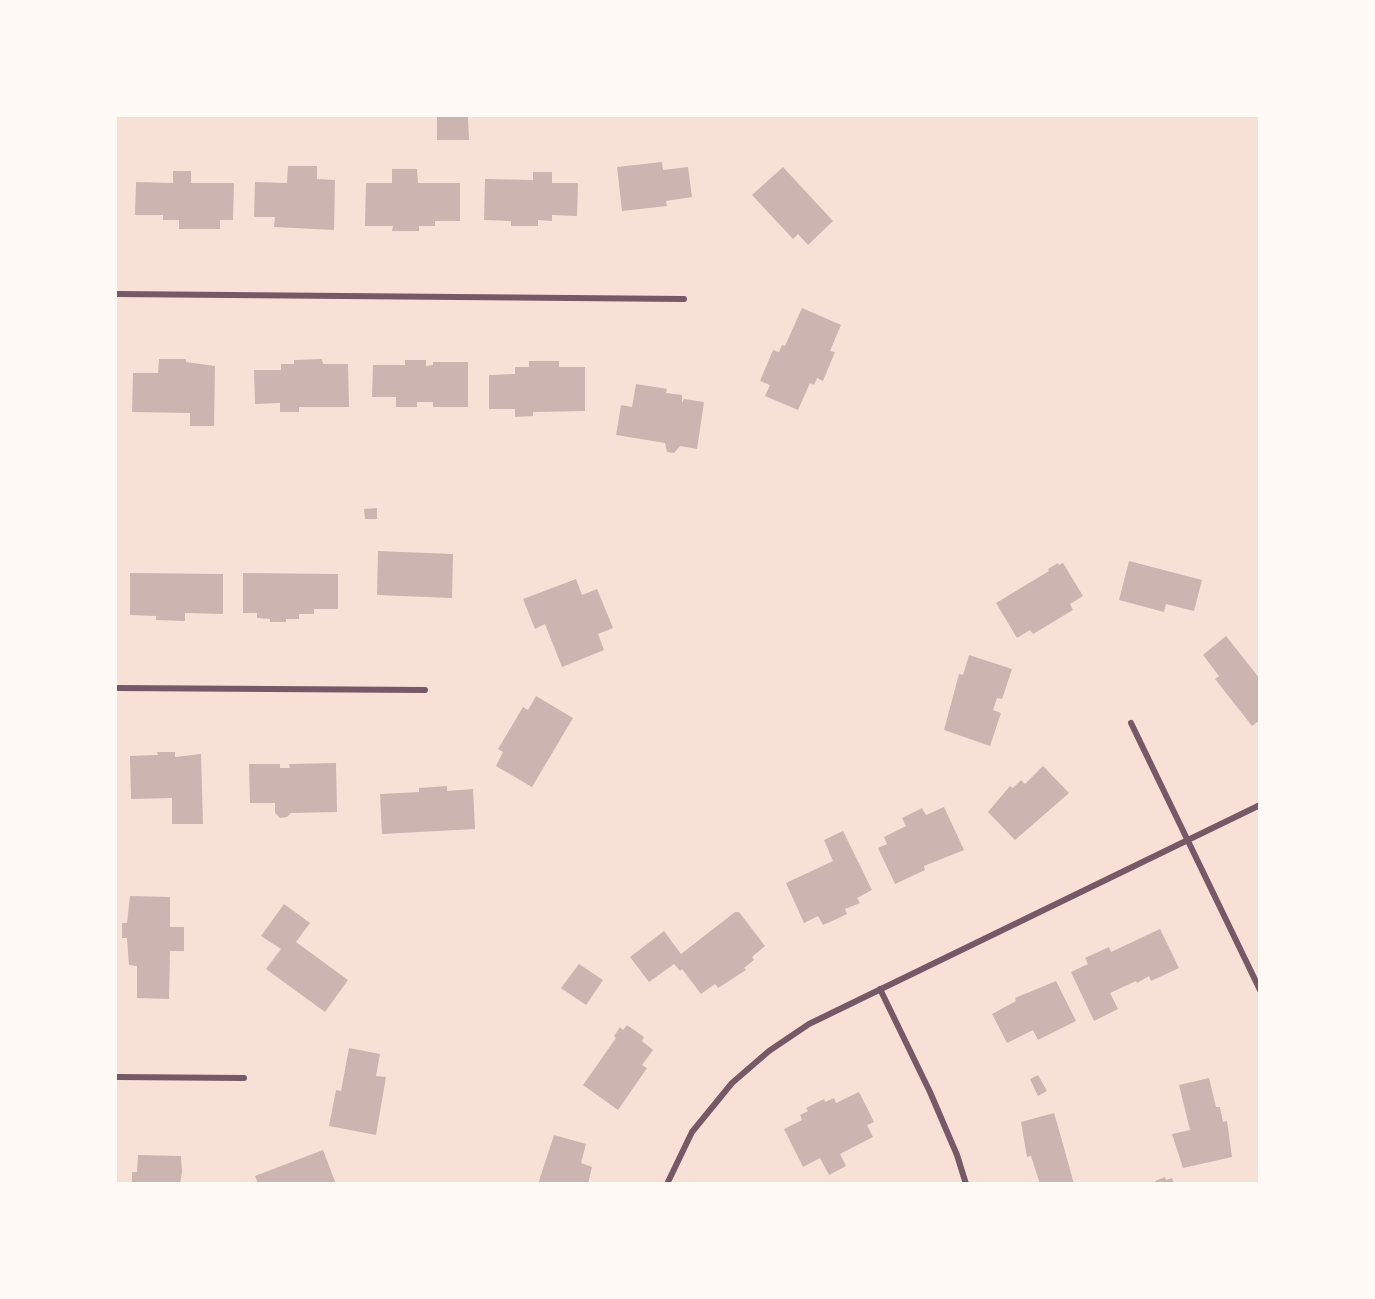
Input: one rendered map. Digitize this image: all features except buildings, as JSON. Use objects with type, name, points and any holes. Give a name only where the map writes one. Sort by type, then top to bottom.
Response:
[{"type":"street","points":[[116,294],[684,299]]},
{"type":"street","points":[[116,688],[425,690]]},
{"type":"street","points":[[1131,723],[1186,841],[1260,990]]},
{"type":"street","points":[[667,1184],[692,1132],[732,1083],[768,1051],[809,1024],[1260,805]]},
{"type":"street","points":[[880,989],[930,1092],[957,1155],[966,1184]]},
{"type":"street","points":[[116,1077],[244,1078]]}]
